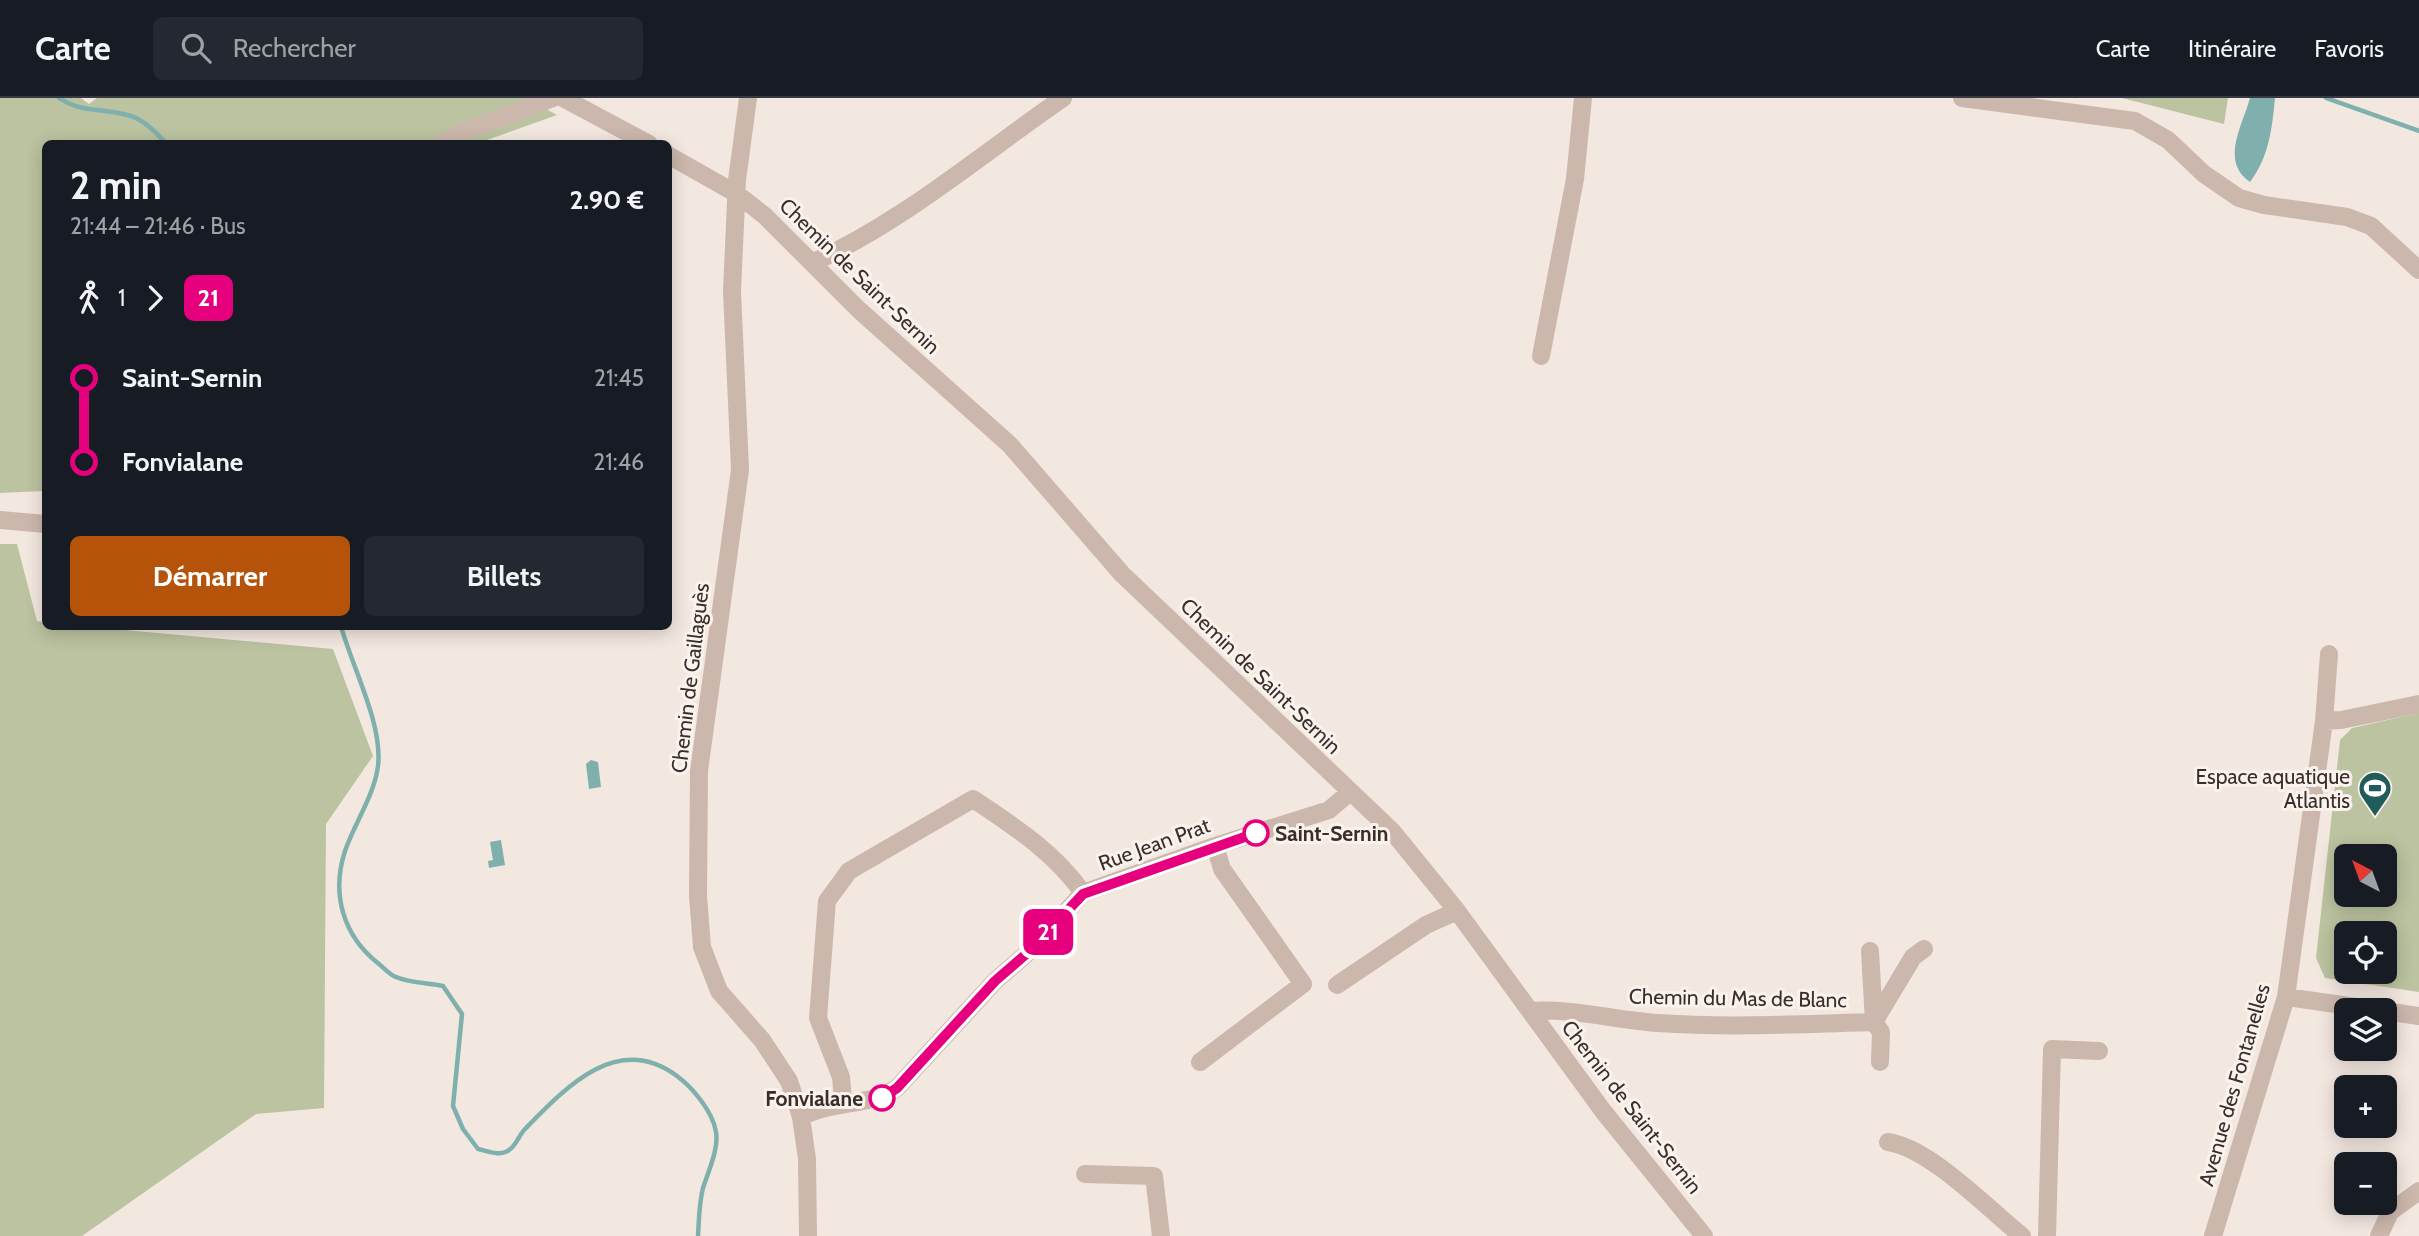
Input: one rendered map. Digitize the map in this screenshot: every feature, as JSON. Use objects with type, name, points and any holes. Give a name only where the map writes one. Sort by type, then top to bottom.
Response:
[{"type":"street","points":[[448,140],[465,131],[553,98]]},
{"type":"street","points":[[564,98],[642,140]]},
{"type":"street","name":"Chemin de Gaillaguès","points":[[748,98],[737,194],[732,291],[740,470],[699,771],[698,896],[702,947],[719,991],[762,1040],[789,1080],[801,1117],[807,1159],[808,1236]]},
{"type":"street","points":[[812,263],[858,243],[921,202],[1063,98]]},
{"type":"street","points":[[1541,356],[1575,179],[1583,98]]},
{"type":"street","points":[[1962,98],[2136,121],[2168,140],[2204,174],[2239,198],[2264,205],[2347,217],[2371,226],[2419,270]]},
{"type":"street","name":"Chemin de Saint-Sernin","points":[[672,157],[737,194],[765,216],[858,309],[1010,445],[1122,574],[1392,831],[1457,911],[1603,1111],[1703,1236]]},
{"type":"street","points":[[0,520],[42,524]]},
{"type":"street","name":"Avenue des Fontanelles","points":[[2213,1236],[2286,997],[2324,721],[2329,654]]},
{"type":"street","points":[[2324,721],[2419,704]]},
{"type":"street","name":"Rue Jean Prat","points":[[801,1117],[843,1102],[882,1098],[897,1088],[995,981],[1032,949],[1083,894],[1215,846],[1329,810],[1350,792]]},
{"type":"street","points":[[843,1102],[841,1077],[818,1018],[827,901],[849,871],[973,799],[1029,836],[1065,867],[1083,894]]},
{"type":"street","points":[[1200,1062],[1303,984],[1222,869],[1215,846]]},
{"type":"street","points":[[1337,985],[1426,925],[1457,911]]},
{"type":"street","points":[[1880,1062],[1881,1032],[1874,1022],[1913,957],[1924,949]]},
{"type":"street","name":"Chemin du Mas de Blanc","points":[[1530,1011],[1555,1009],[1658,1023],[1755,1025],[1874,1022],[1870,951]]},
{"type":"street","points":[[2286,997],[2334,1004]]},
{"type":"street","points":[[2397,1013],[2419,1016]]},
{"type":"street","points":[[2047,1236],[2052,1049],[2099,1051]]},
{"type":"street","points":[[1888,1143],[1903,1145],[1923,1154],[2022,1236]]},
{"type":"street","points":[[1085,1174],[1154,1176],[1161,1236]]},
{"type":"street","points":[[2379,1236],[2390,1212],[2419,1191]]},
{"type":"green space","points":[[0,98],[81,98],[89,104],[97,98],[526,98],[557,115],[487,140],[42,140],[42,491],[0,493]]},
{"type":"green space","points":[[2122,98],[2228,98],[2224,124]]},
{"type":"green space","points":[[0,544],[17,544],[37,621],[42,622],[42,630],[125,630],[333,649],[373,756],[326,824],[324,1108],[256,1114],[82,1236],[0,1236]]},
{"type":"green space","name":"Espace aquatique Atlantis","points":[[2419,713],[2419,992],[2365,984],[2397,984],[2397,921],[2334,921],[2334,979],[2325,978],[2316,958],[2340,740],[2352,728]]},
{"type":"water","points":[[2250,98],[2275,98],[2271,132],[2265,153],[2250,182],[2241,174],[2235,154]]},
{"type":"water","points":[[591,760],[598,762],[601,787],[589,789],[586,764]]},
{"type":"water","points":[[501,840],[505,865],[489,868],[488,861],[493,860],[490,842]]},
{"type":"waterway","points":[[59,98],[76,106],[138,119],[163,140]]},
{"type":"waterway","points":[[2326,98],[2419,131]]},
{"type":"waterway","points":[[342,630],[366,696],[378,750],[373,788],[349,840],[341,867],[339,883],[343,913],[357,941],[387,971],[401,979],[443,986],[462,1014],[453,1106],[463,1129],[478,1149],[494,1153],[506,1152],[558,1096],[595,1070],[614,1062],[634,1060],[655,1064],[677,1076],[689,1087],[707,1109],[714,1124],[717,1139],[702,1194],[698,1236]]},
{"type":"bus line","name":"21","points":[[882,1098],[897,1088],[995,981],[1032,949],[1083,894],[1256,833]]},
{"type":"place","name":"Espace aquatique Atlantis","points":[[2375,818]]},
{"type":"place","name":"Saint-Sernin","points":[[1256,833]]},
{"type":"place","name":"Fonvialane","points":[[882,1098]]}]
